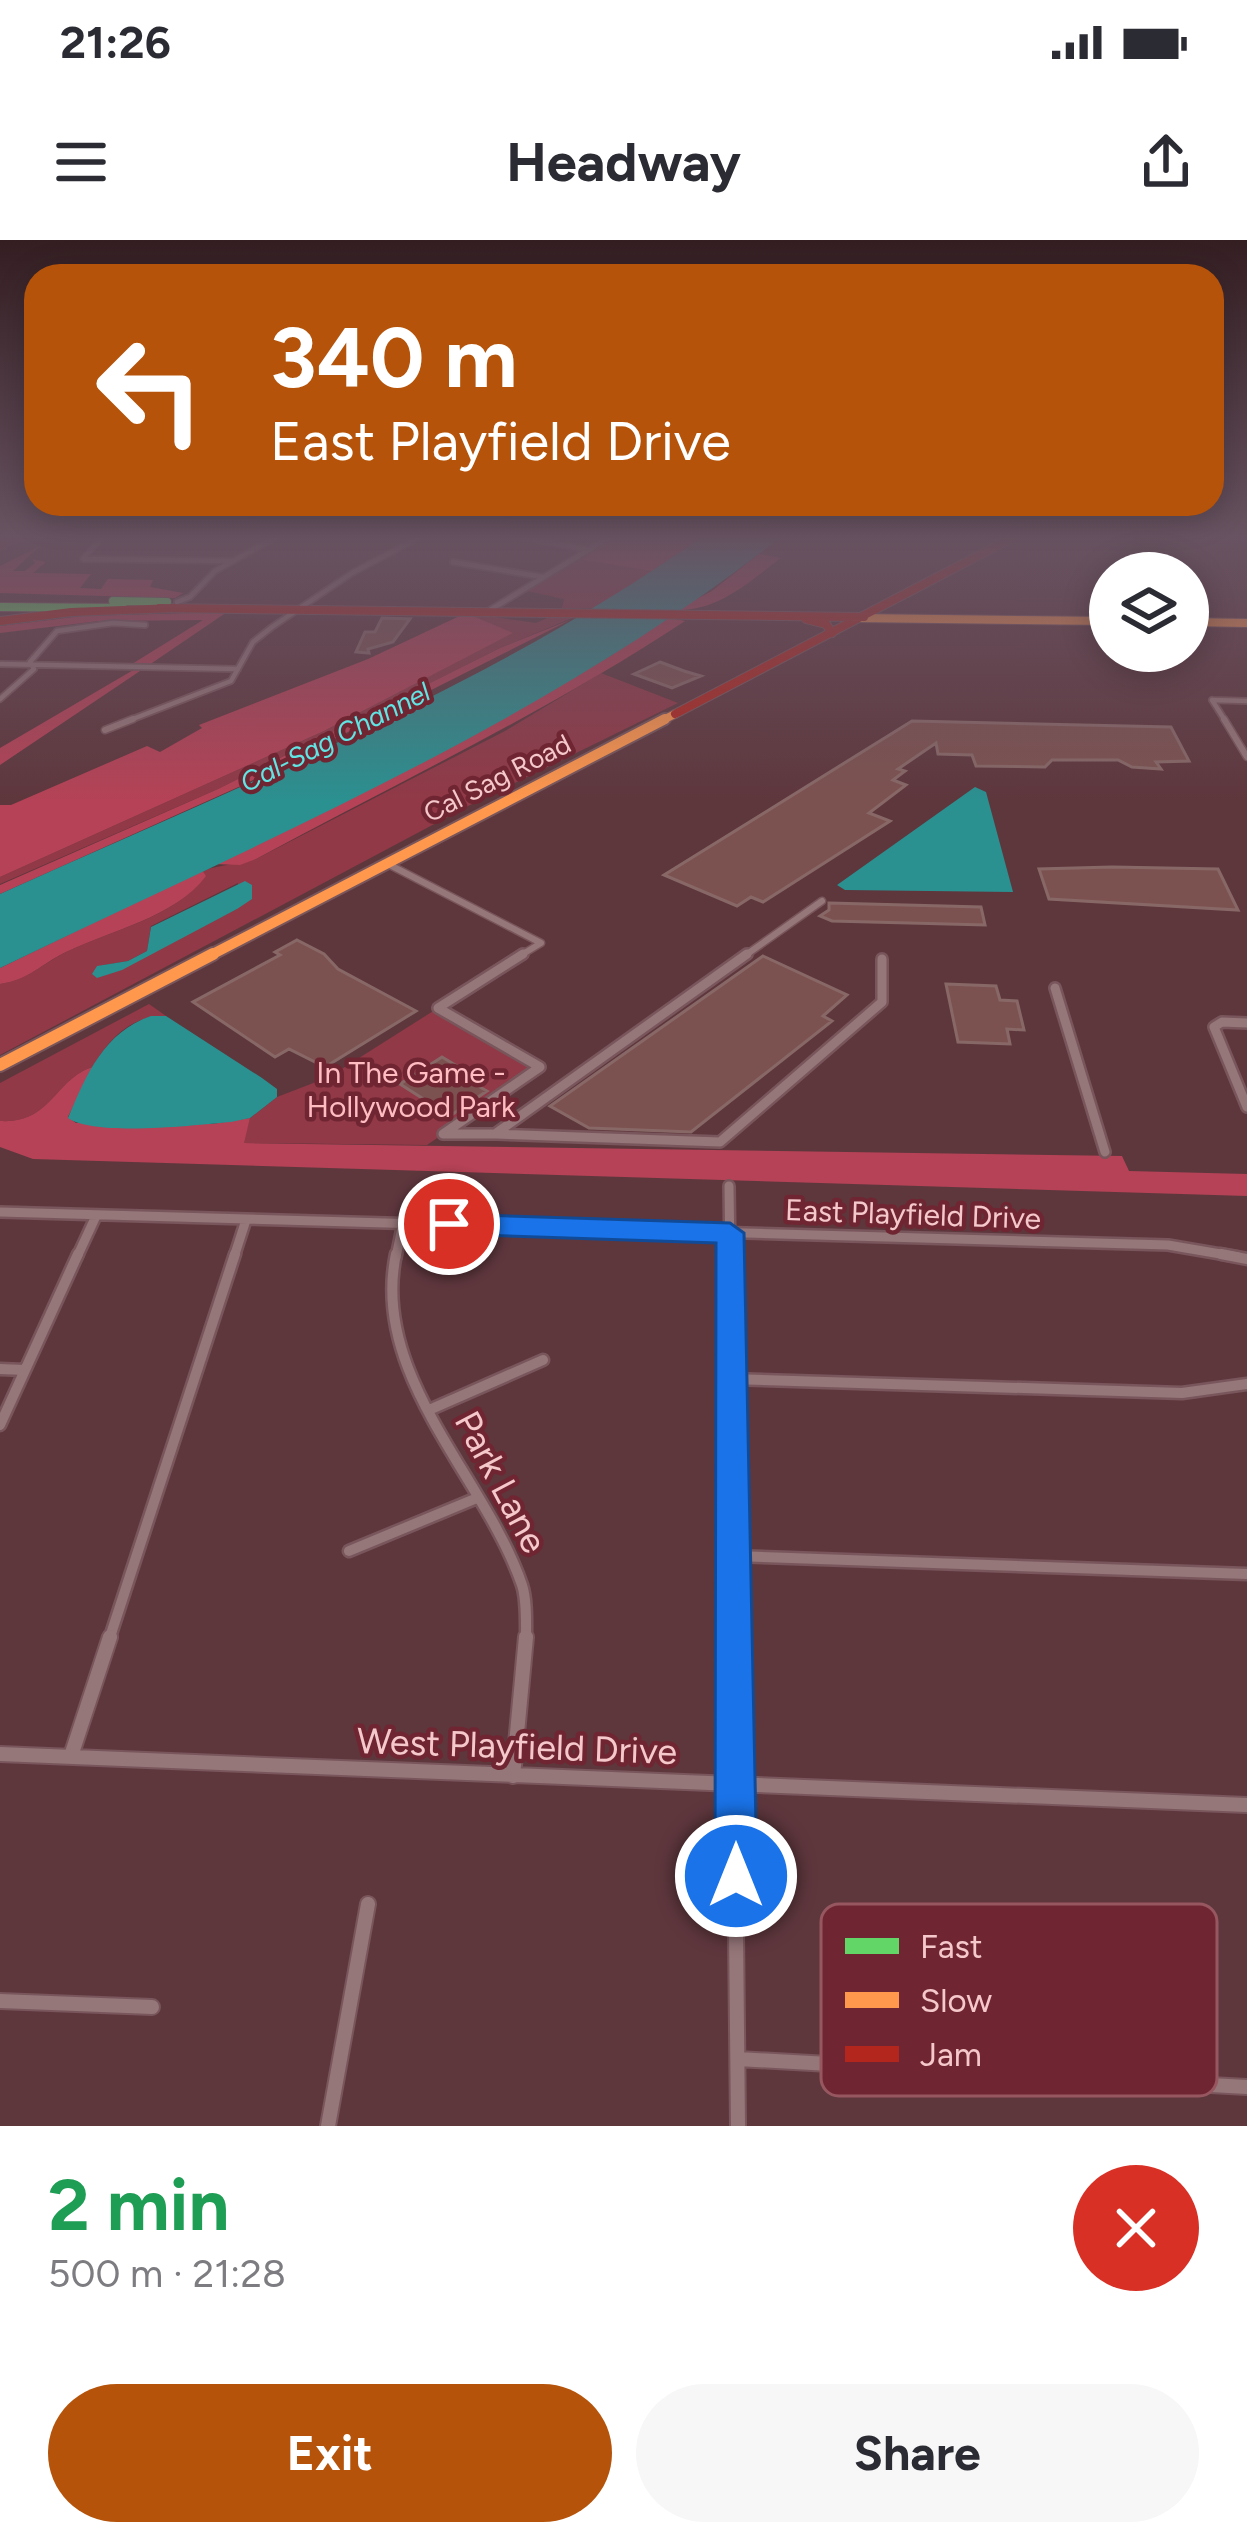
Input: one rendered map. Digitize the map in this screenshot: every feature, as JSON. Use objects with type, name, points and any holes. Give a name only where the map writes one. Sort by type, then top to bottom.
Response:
[{"type":"main road","points":[[823,624],[832,633]]},
{"type":"main road","name":"Cal Sag Road","points":[[0,1065],[850,624]]},
{"type":"street","points":[[34,665],[30,662],[57,631],[106,624]]},
{"type":"street","points":[[130,624],[146,625]]},
{"type":"street","points":[[106,730],[231,681],[254,642],[276,624]]},
{"type":"street","points":[[0,664],[238,669]]},
{"type":"street","points":[[0,699],[21,685],[34,665]]},
{"type":"street","points":[[1247,700],[1212,700],[1247,757]]},
{"type":"street","points":[[386,863],[541,944],[438,1008],[540,1066],[443,1134],[720,1142],[882,1002],[882,959]]},
{"type":"street","points":[[495,1134],[821,901]]},
{"type":"street","points":[[1055,988],[1105,1152]]},
{"type":"street","points":[[1247,1023],[1222,1022],[1214,1032],[1247,1107]]},
{"type":"street","points":[[729,1186],[739,2126]]},
{"type":"street","name":"East Playfield Drive","points":[[0,1212],[1168,1245],[1247,1259]]},
{"type":"street","points":[[0,1425],[96,1216]]},
{"type":"street","points":[[71,1756],[246,1220]]},
{"type":"street","name":"Park Lane","points":[[403,1223],[390,1284],[391,1318],[405,1366],[523,1588],[526,1637],[513,1777]]},
{"type":"street","points":[[429,1410],[543,1360]]},
{"type":"street","points":[[0,1369],[25,1370]]},
{"type":"street","points":[[730,1378],[1182,1393],[1247,1384]]},
{"type":"street","points":[[349,1551],[477,1498]]},
{"type":"street","points":[[734,1556],[1247,1574]]},
{"type":"street","name":"West Playfield Drive","points":[[0,1754],[1247,1805]]},
{"type":"street","points":[[328,2126],[368,1904]]},
{"type":"street","points":[[0,2000],[152,2007]]},
{"type":"street","points":[[738,2059],[821,2064]]},
{"type":"street","points":[[1217,2085],[1247,2087]]},
{"type":"green space","points":[[491,624],[557,624],[218,789],[0,884],[0,877],[324,731],[511,633]]},
{"type":"green space","points":[[601,673],[678,703],[470,805],[0,1055],[0,984],[160,913],[193,890],[205,876],[202,870],[256,859],[505,731]],"holes":[[[238,883],[237,909],[97,978],[104,965],[128,961],[147,951],[151,926]]]},
{"type":"green space","points":[[149,1004],[166,1016],[142,1019],[123,1030],[93,1067],[70,1080],[31,1115],[0,1121],[0,1083]]},
{"type":"green space","name":"In The Game - Hollywood Park","points":[[438,1008],[540,1067],[427,1145],[243,1143],[250,1118],[277,1097],[329,1077]]},
{"type":"shaded area","points":[[16,624],[74,624],[0,633],[0,626]]},
{"type":"shaded area","points":[[197,624],[209,624],[149,665],[132,664]]},
{"type":"shaded area","points":[[443,624],[492,624],[513,633],[324,731],[0,877],[0,805],[11,805],[147,746],[160,752],[202,728],[199,725],[368,659]]},
{"type":"shaded area","points":[[562,624],[243,785],[0,894],[0,885],[218,789],[500,648]]},
{"type":"shaded area","points":[[656,624],[680,624],[527,715],[256,859],[240,865],[214,864],[458,743],[612,655]]},
{"type":"shaded area","points":[[135,669],[143,669],[0,765],[0,748]]},
{"type":"shaded area","points":[[202,870],[206,876],[193,890],[160,913],[0,984],[0,968]]},
{"type":"shaded area","points":[[93,1067],[68,1117],[76,1123],[212,1124],[250,1118],[244,1143],[1122,1156],[1129,1171],[1247,1174],[1247,1196],[33,1159],[0,1147],[0,1121],[31,1115],[70,1080]]},
{"type":"water","name":"Cal-Sag Channel","points":[[565,624],[658,624],[502,720],[403,773],[0,968],[0,894],[360,732]]},
{"type":"water","points":[[975,787],[986,792],[1013,892],[845,890],[837,885]]},
{"type":"water","points":[[245,881],[252,885],[252,899],[237,909],[122,970],[97,978],[92,974],[97,966],[128,961],[147,951],[151,927]]},
{"type":"water","points":[[151,1016],[166,1016],[262,1078],[277,1089],[277,1097],[250,1118],[231,1122],[122,1128],[68,1118],[109,1044]]},
{"type":"building","points":[[379,624],[406,624],[393,642],[368,649],[369,653],[356,652],[365,632],[375,632]]},
{"type":"building","points":[[660,662],[701,676],[672,688],[634,674]]},
{"type":"building","points":[[912,721],[1171,727],[1189,761],[1156,762],[1161,769],[1132,767],[1118,760],[1052,760],[1045,767],[976,766],[972,755],[938,754],[936,743],[898,769],[905,771],[893,780],[906,785],[869,813],[890,821],[763,902],[751,897],[737,906],[664,875]]},
{"type":"building","points":[[1039,869],[1218,869],[1238,910],[1049,899]]},
{"type":"building","points":[[829,903],[981,907],[985,925],[832,921],[820,916],[829,910]]},
{"type":"building","points":[[297,940],[324,954],[338,969],[416,1011],[325,1067],[289,1049],[275,1057],[193,1002],[280,955],[275,952]]},
{"type":"building","points":[[763,956],[847,995],[823,1016],[832,1021],[691,1132],[589,1128],[550,1106]]},
{"type":"building","points":[[946,984],[996,986],[1000,1000],[1017,1001],[1024,1030],[1007,1029],[1010,1044],[958,1042]]},
{"type":"building","name":"In The Game - Hollywood Park","points":[[442,1057],[477,1078],[471,1082],[487,1091],[450,1116],[400,1084]]},
{"type":"traffic: slow","points":[[0,1065],[675,714]]},
{"type":"traffic: jam","points":[[826,624],[832,633]]},
{"type":"traffic: jam","points":[[675,714],[847,624]]},
{"type":"route","points":[[449,1224],[730,1233],[736,1876]]}]
